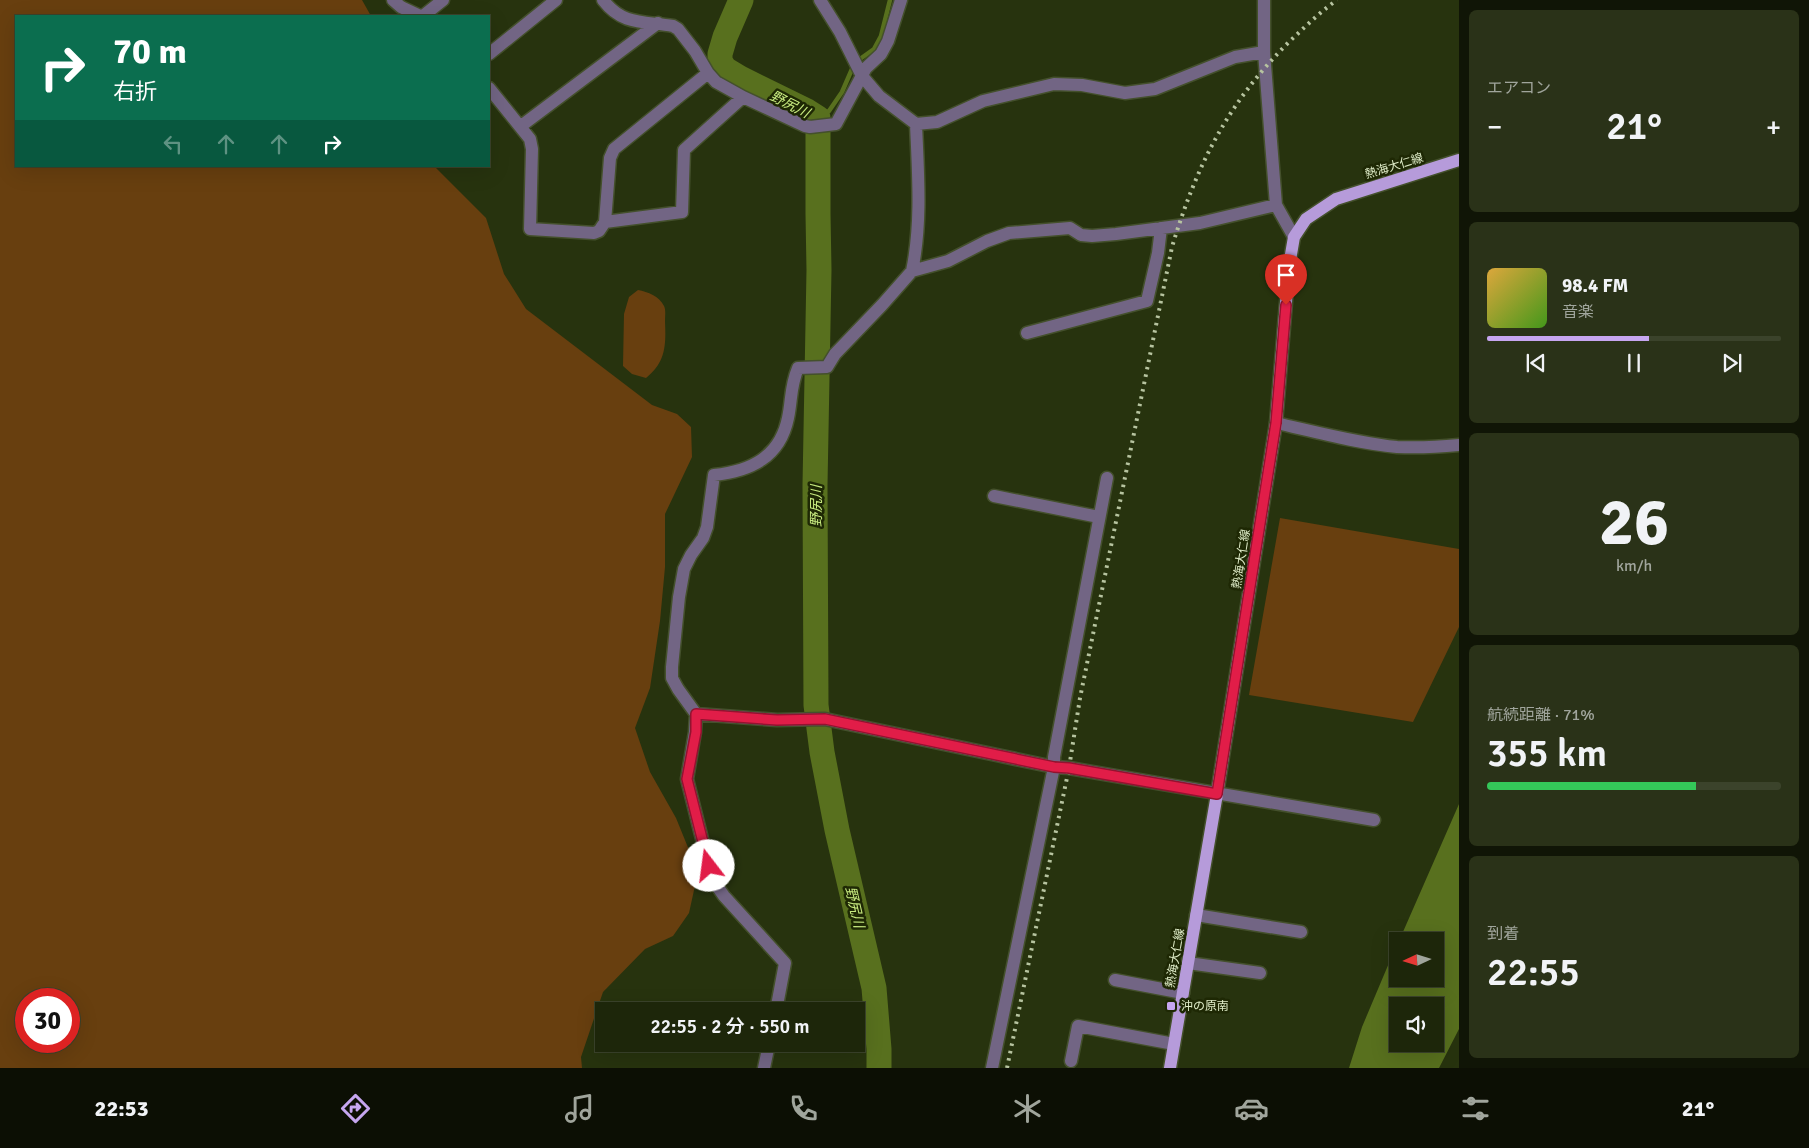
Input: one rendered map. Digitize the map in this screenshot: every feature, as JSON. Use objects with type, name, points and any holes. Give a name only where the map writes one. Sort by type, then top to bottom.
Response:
[{"type":"main road","name":"熱海大仁線","points":[[1170,1068],[1217,794],[1276,423],[1289,266],[1294,237],[1306,219],[1336,198],[1459,160]]},
{"type":"street","points":[[393,0],[401,7],[420,15]]},
{"type":"street","points":[[423,15],[443,0]]},
{"type":"street","points":[[490,53],[556,0]]},
{"type":"street","points":[[603,0],[610,10],[618,16],[635,21],[673,26],[678,29],[716,82],[743,97],[810,127],[836,124],[861,74],[881,54],[888,42],[901,0]]},
{"type":"street","points":[[820,0],[840,32],[861,74],[879,96],[916,124],[938,122],[983,101],[1054,84],[1082,85],[1125,93],[1155,89],[1235,57],[1264,52]]},
{"type":"street","points":[[1264,0],[1264,52],[1276,205],[1294,237]]},
{"type":"street","points":[[521,126],[658,23]]},
{"type":"street","points":[[490,89],[530,139],[532,149],[530,229],[594,233],[599,231],[605,222],[610,158],[614,149],[708,73]]},
{"type":"street","points":[[605,222],[682,212],[684,150],[743,97]]},
{"type":"street","points":[[778,1002],[785,963],[724,896],[712,879],[705,853],[687,779],[696,732],[696,714],[672,678],[679,598],[684,569],[703,538],[707,527],[714,475],[747,468],[769,455],[782,438],[788,418],[792,382],[798,368],[827,367],[834,354],[882,306],[912,271],[916,250],[918,206],[916,124]]},
{"type":"street","points":[[912,271],[948,261],[987,241],[1009,233],[1070,228],[1082,236],[1092,236],[1200,223],[1276,205]]},
{"type":"street","points":[[1027,334],[1147,301],[1158,253],[1161,228]]},
{"type":"street","points":[[1276,423],[1340,437],[1396,446],[1427,448],[1459,445]]},
{"type":"street","points":[[992,1068],[1054,767],[1054,757],[1107,478]]},
{"type":"street","points":[[994,496],[1099,517]]},
{"type":"street","points":[[696,714],[777,720],[825,719],[1054,767],[1374,820]]},
{"type":"street","points":[[1196,915],[1301,932]]},
{"type":"street","points":[[1188,963],[1260,973]]},
{"type":"street","points":[[1115,980],[1183,993]]},
{"type":"street","points":[[1071,1062],[1078,1026],[1174,1044]]},
{"type":"street","points":[[764,1068],[767,1052]]},
{"type":"shaded area","points":[[0,0],[362,0],[370,15],[15,15],[15,167],[435,167],[486,218],[504,274],[526,309],[652,405],[677,414],[691,427],[692,457],[665,514],[665,567],[660,621],[650,688],[635,728],[650,772],[676,818],[698,872],[689,913],[673,936],[645,949],[603,992],[600,1002],[595,1002],[595,1016],[581,1057],[582,1068],[0,1068]]},
{"type":"shaded area","points":[[638,290],[656,297],[665,308],[665,345],[658,366],[646,378],[632,374],[623,366],[624,314],[629,297]]},
{"type":"shaded area","points":[[1280,518],[1459,549],[1459,627],[1413,722],[1249,695]]},
{"type":"shaded area","points":[[1459,804],[1459,1029],[1439,1068],[1349,1068],[1362,1027],[1389,963],[1389,988],[1444,988],[1444,932],[1403,932]]},
{"type":"waterway","name":"野尻川","points":[[741,0],[725,37],[720,54],[720,61],[725,69],[818,118],[819,270],[815,485],[816,705],[822,752],[837,830],[874,988],[879,1068]]},
{"type":"waterway","points":[[818,118],[829,111],[842,92],[852,69],[860,59],[874,49],[881,36],[890,0]]},
{"type":"railway","points":[[1007,1068],[1069,768],[1080,698],[1172,247],[1192,188],[1204,161],[1232,111],[1269,63],[1308,24],[1337,0]]},
{"type":"place","name":"沖の原南","points":[[1171,1006]]},
{"type":"route","points":[[709,866],[687,779],[696,732],[696,714],[777,720],[825,719],[1054,767],[1217,794],[1276,423],[1286,305]]}]
